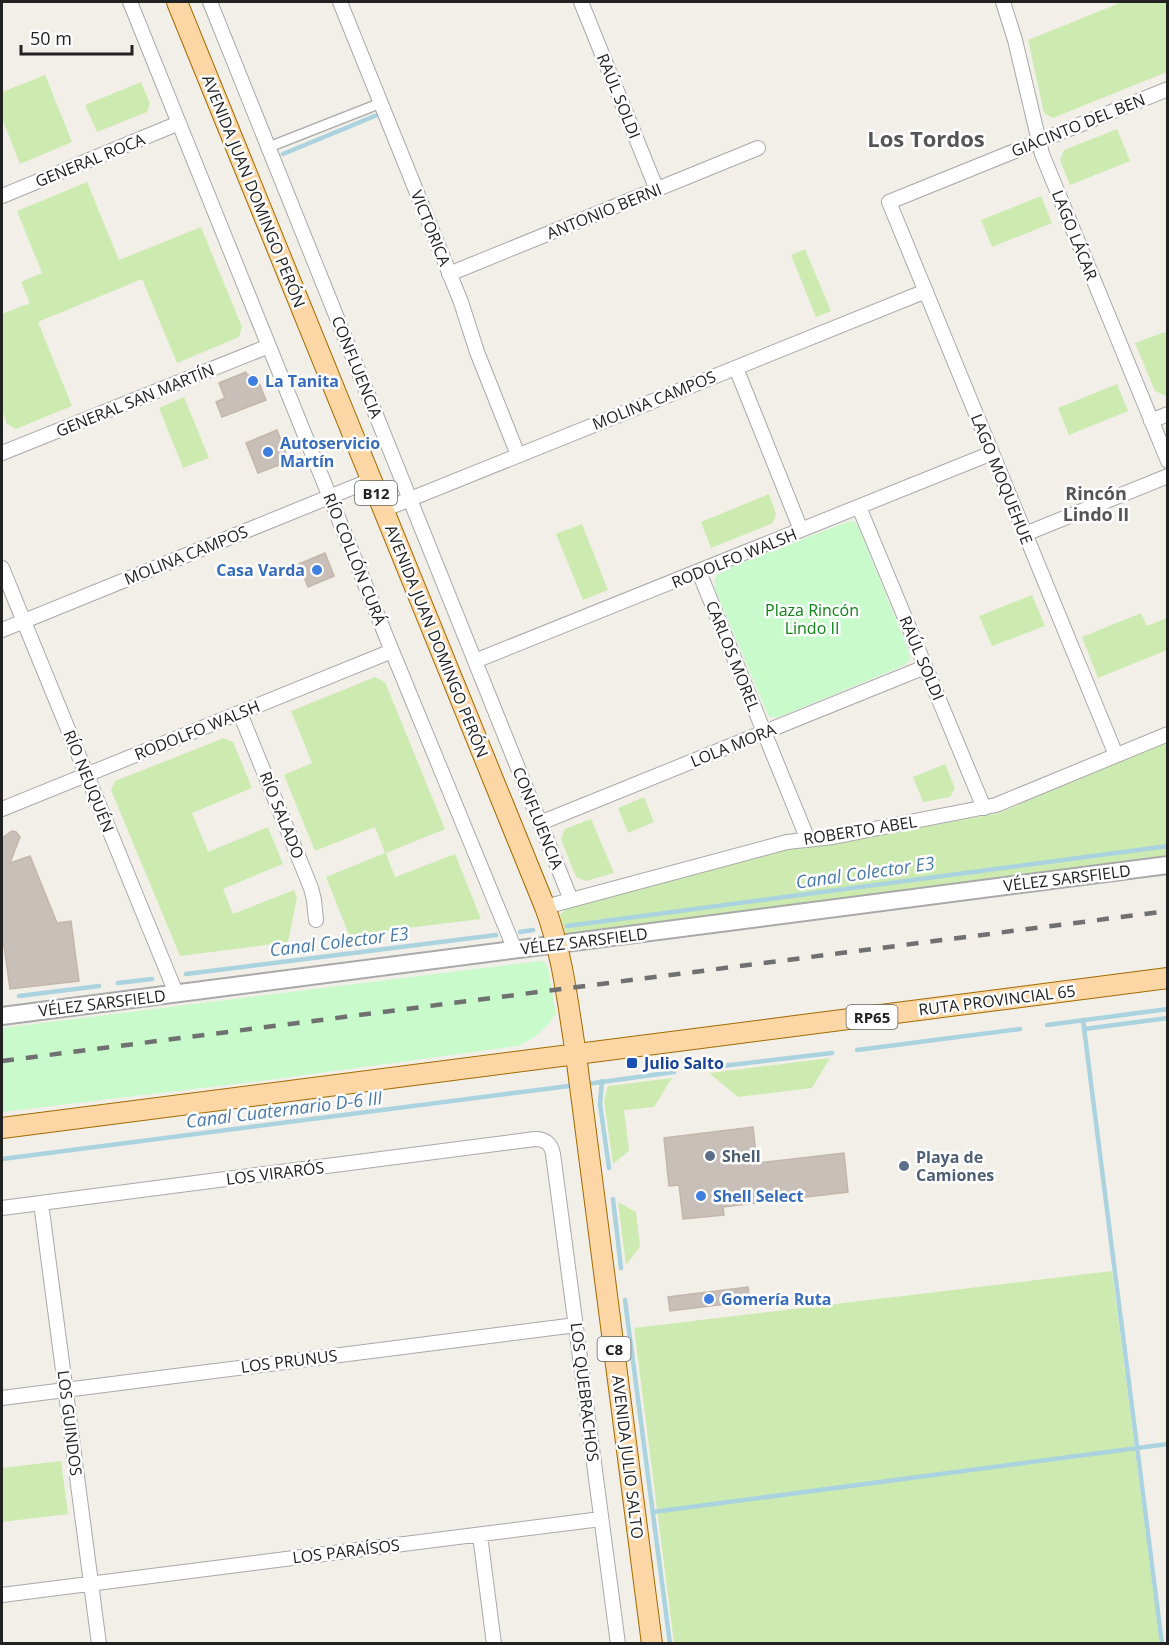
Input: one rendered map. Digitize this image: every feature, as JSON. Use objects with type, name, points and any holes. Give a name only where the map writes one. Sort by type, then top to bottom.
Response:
[{"type":"main road","name":"AVENIDA JUAN DOMINGO PERÓN","points":[[177,2],[545,907],[557,944],[564,977],[576,1055]]},
{"type":"main road","name":"RUTA PROVINCIAL 65","points":[[576,1055],[1167,978]]},
{"type":"main road","name":"RP65","points":[[2,1128],[576,1055]]},
{"type":"main road","name":"AVENIDA JULIO SALTO","points":[[576,1055],[652,1644]]},
{"type":"street","name":"RÍO COLLÓN CURÁ","points":[[130,2],[515,950]]},
{"type":"street","name":"CONFLUENCIA","points":[[210,2],[571,900]]},
{"type":"street","name":"VICTORICA","points":[[340,2],[463,308],[475,346],[518,455]]},
{"type":"street","name":"RAÚL SOLDI","points":[[581,2],[657,190]]},
{"type":"street","name":"LAGO LÁCAR","points":[[1003,2],[1015,40],[1038,141],[1167,461]]},
{"type":"street","name":"GIACINTO DEL BEN","points":[[889,202],[1167,89]]},
{"type":"street","points":[[269,147],[381,103]]},
{"type":"street","name":"GENERAL ROCA","points":[[2,196],[179,123]]},
{"type":"street","name":"ANTONIO BERNI","points":[[449,274],[758,148]]},
{"type":"street","name":"LAGO MOQUEHUE","points":[[889,202],[1116,755]]},
{"type":"street","name":"MOLINA CAMPOS","points":[[383,510],[926,291]]},
{"type":"street","name":"GENERAL SAN MARTÍN","points":[[2,453],[269,346]]},
{"type":"street","points":[[736,368],[801,530]]},
{"type":"street","points":[[1151,421],[1167,414]]},
{"type":"street","name":"RODOLFO WALSH","points":[[475,662],[992,453]]},
{"type":"street","points":[[1025,534],[1167,476]]},
{"type":"street","name":"MOLINA CAMPOS","points":[[2,630],[371,480]]},
{"type":"street","name":"RAÚL SOLDI","points":[[859,507],[984,808]]},
{"type":"street","name":"RÍO NEUQUÉN","points":[[2,568],[176,993]]},
{"type":"street","name":"CARLOS MOREL","points":[[699,572],[808,840]]},
{"type":"street","name":"RODOLFO WALSH","points":[[2,809],[392,651]]},
{"type":"street","name":"LOLA MORA","points":[[540,823],[925,667]]},
{"type":"street","name":"RÍO SALADO","points":[[240,712],[312,892],[316,920]]},
{"type":"street","name":"ROBERTO ABEL","points":[[545,907],[788,842],[833,837],[1006,802],[1167,734]]},
{"type":"street","name":"VÉLEZ SARSFIELD","points":[[2,1016],[1167,866]]},
{"type":"street","name":"LOS VIRARÓS","points":[[2,1208],[535,1139],[547,1142]]},
{"type":"street","name":"LOS QUEBRACHOS","points":[[547,1142],[553,1154],[618,1644]]},
{"type":"street","name":"LOS GUINDOS","points":[[41,1203],[99,1644]]},
{"type":"street","name":"LOS PRUNUS","points":[[2,1398],[576,1325]]},
{"type":"street","name":"LOS PARAÍSOS","points":[[2,1595],[601,1519]]},
{"type":"street","points":[[480,1535],[494,1644]]},
{"type":"green space","points":[[1122,2],[1167,2],[1167,72],[1053,118],[1044,113],[1028,40]]},
{"type":"green space","points":[[45,75],[72,142],[20,164],[2,118],[2,92]]},
{"type":"green space","points":[[141,82],[150,103],[147,112],[97,132],[85,105]]},
{"type":"green space","points":[[1117,129],[1130,161],[1070,185],[1060,160],[1064,150]]},
{"type":"green space","points":[[87,182],[119,260],[201,227],[242,327],[239,337],[177,363],[142,279],[38,322],[72,406],[16,429],[7,424],[2,410],[2,314],[30,303],[21,282],[42,273],[17,211]]},
{"type":"green space","points":[[1041,196],[1052,223],[992,247],[981,220]]},
{"type":"green space","points":[[805,249],[831,311],[816,317],[791,255]]},
{"type":"green space","points":[[1165,332],[1168,338],[1168,396],[1155,391],[1135,343]]},
{"type":"green space","points":[[1117,384],[1128,411],[1069,435],[1058,408]]},
{"type":"green space","points":[[184,397],[209,458],[183,468],[159,408]]},
{"type":"green space","points":[[769,494],[776,513],[773,523],[711,548],[701,522]]},
{"type":"green space","name":"Plaza Rincón Lindo II","points":[[850,521],[856,523],[859,528],[909,652],[910,660],[903,666],[779,717],[770,717],[715,589],[715,578],[722,570]]},
{"type":"green space","points":[[582,524],[608,590],[583,600],[556,534]]},
{"type":"green space","points":[[1032,595],[1045,626],[992,646],[979,616]]},
{"type":"green space","points":[[1141,613],[1147,626],[1167,618],[1167,650],[1098,678],[1082,637]]},
{"type":"green space","points":[[375,677],[385,682],[445,829],[386,853],[395,877],[455,854],[481,919],[349,935],[326,877],[385,853],[375,827],[315,851],[284,775],[312,763],[291,711]]},
{"type":"green space","points":[[224,738],[233,742],[252,788],[192,813],[208,852],[268,827],[283,864],[223,889],[233,914],[294,890],[297,898],[288,942],[180,956],[111,790],[115,781]]},
{"type":"green space","points":[[1167,742],[1167,855],[573,936],[565,932],[560,915],[566,909],[791,849],[815,847],[999,813]]},
{"type":"green space","points":[[945,764],[955,788],[950,797],[923,802],[913,777]]},
{"type":"green space","points":[[644,797],[654,822],[628,833],[618,808]]},
{"type":"green space","points":[[591,819],[614,873],[586,881],[576,877],[561,839],[565,829]]},
{"type":"green space","points":[[540,961],[548,968],[556,1014],[539,1033],[518,1046],[268,1080],[2,1112],[2,1028]]},
{"type":"green space","points":[[830,1058],[812,1088],[738,1097],[709,1073]]},
{"type":"green space","points":[[672,1078],[654,1107],[624,1110],[629,1151],[613,1164],[604,1100],[608,1086]]},
{"type":"green space","points":[[618,1202],[636,1212],[640,1247],[626,1265]]},
{"type":"green space","points":[[1112,1271],[1160,1643],[674,1643],[634,1328]]},
{"type":"green space","points":[[61,1461],[68,1514],[2,1522],[2,1468]]},
{"type":"building","points":[[246,372],[247,375],[257,378],[266,400],[222,417],[216,402],[225,398],[219,383]]},
{"type":"building","name":"Autoservicio Martín","points":[[277,430],[289,461],[258,473],[246,443]]},
{"type":"building","name":"Casa Varda","points":[[325,553],[334,576],[308,587],[299,564]]},
{"type":"building","points":[[12,831],[20,837],[10,863],[30,856],[57,923],[71,921],[79,981],[10,989],[4,946],[2,946],[2,838]]},
{"type":"building","points":[[753,1127],[757,1163],[844,1153],[848,1192],[723,1207],[724,1215],[683,1219],[679,1185],[669,1186],[664,1138]]},
{"type":"building","name":"Gomería Ruta","points":[[748,1287],[750,1301],[670,1311],[668,1297]]},
{"type":"waterway","points":[[283,154],[382,113]]},
{"type":"waterway","name":"Canal Colector E3","points":[[567,926],[1168,846]]},
{"type":"waterway","name":"Canal Colector E3","points":[[520,932],[533,930]]},
{"type":"waterway","name":"Canal Colector E3","points":[[186,974],[496,935]]},
{"type":"waterway","name":"Canal Colector E3","points":[[118,983],[152,979]]},
{"type":"waterway","name":"Canal Colector E3","points":[[19,996],[99,986]]},
{"type":"waterway","name":"Canal Cuaternario D-6 III","points":[[1047,1025],[1168,1009]]},
{"type":"waterway","points":[[1084,1029],[1168,1018]]},
{"type":"waterway","points":[[1083,1020],[1162,1644]]},
{"type":"waterway","name":"Canal Cuaternario D-6 III","points":[[857,1050],[1020,1029]]},
{"type":"waterway","name":"Canal Cuaternario D-6 III","points":[[705,1068],[832,1053]]},
{"type":"waterway","name":"Canal Cuaternario D-6 III","points":[[587,1084],[674,1072]]},
{"type":"waterway","points":[[602,1081],[600,1104],[609,1168]]},
{"type":"waterway","name":"Canal Cuaternario D-6 III","points":[[2,1159],[569,1086]]},
{"type":"waterway","points":[[613,1199],[621,1268]]},
{"type":"waterway","points":[[625,1300],[670,1644]]},
{"type":"waterway","points":[[653,1512],[1168,1444]]},
{"type":"railway","points":[[2,1061],[1168,911]]},
{"type":"place","name":"La Tanita","points":[[253,381]]},
{"type":"place","name":"Autoservicio Martín","points":[[268,452]]},
{"type":"place","name":"Casa Varda","points":[[317,570]]},
{"type":"place","name":"Julio Salto","points":[[632,1063]]},
{"type":"place","name":"Shell","points":[[710,1156]]},
{"type":"place","name":"Playa de Camiones","points":[[904,1166]]},
{"type":"place","name":"Shell Select","points":[[701,1196]]},
{"type":"place","name":"Gomería Ruta","points":[[709,1299]]},
{"type":"district","name":"Los Tordos","points":[[926,138]]},
{"type":"district","name":"Rincón Lindo II","points":[[1096,503]]}]
